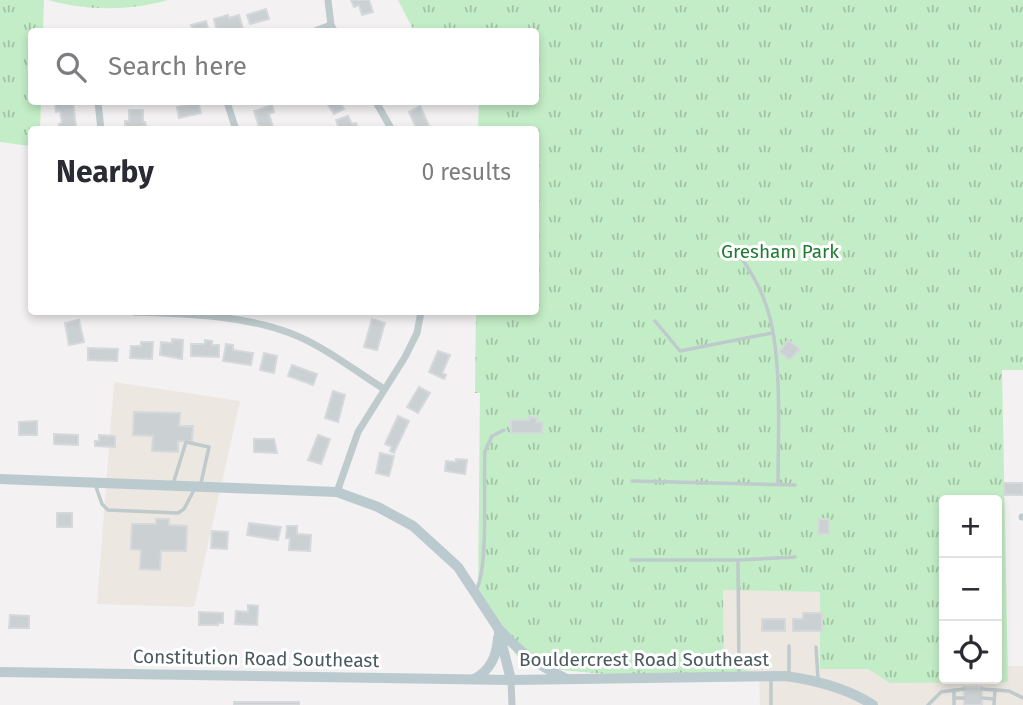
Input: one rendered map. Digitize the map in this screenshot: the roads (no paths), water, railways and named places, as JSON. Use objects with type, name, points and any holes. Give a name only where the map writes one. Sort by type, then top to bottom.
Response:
[{"type":"street","points":[[328,0],[333,28]]},
{"type":"street","points":[[97,105],[100,126]]},
{"type":"street","points":[[228,105],[235,126]]},
{"type":"street","points":[[378,105],[390,126]]},
{"type":"street","points":[[172,315],[247,321],[293,334],[342,361],[384,389]]},
{"type":"street","points":[[337,492],[358,432],[405,357],[416,333],[420,315]]},
{"type":"street","name":"Bouldercrest Road Southeast","points":[[0,479],[337,492],[378,508],[413,526],[458,567],[498,628],[511,680],[789,676],[818,681],[865,699],[871,704]]},
{"type":"street","points":[[473,679],[488,667],[494,657],[498,628]]},
{"type":"street","points":[[498,628],[511,643],[527,655],[570,679]]},
{"type":"street","name":"Constitution Road Southeast","points":[[0,672],[511,680]]},
{"type":"street","points":[[511,680],[512,704]]},
{"type":"lane","points":[[738,253],[755,278],[767,308],[772,333],[777,389],[778,484]]},
{"type":"lane","points":[[655,321],[680,351],[772,333]]},
{"type":"lane","points":[[475,592],[482,573],[485,451],[492,436],[504,430]]},
{"type":"lane","points":[[94,482],[102,504],[108,510],[178,513],[184,509],[198,487],[209,447],[186,442],[172,486]]},
{"type":"lane","points":[[632,481],[796,485]]},
{"type":"lane","points":[[631,560],[738,561],[795,557]]},
{"type":"lane","points":[[738,561],[739,676]]},
{"type":"lane","points":[[789,646],[789,676]]},
{"type":"lane","points":[[816,647],[818,681]]},
{"type":"lane","points":[[771,676],[771,705]]},
{"type":"lane","points":[[954,689],[954,705]]},
{"type":"lane","points":[[928,705],[941,692],[964,689]]},
{"type":"lane","points":[[982,689],[1009,691],[1023,698]]},
{"type":"lane","points":[[994,705],[995,690]]},
{"type":"lane","points":[[954,698],[964,698]]},
{"type":"lane","points":[[982,698],[994,699]]},
{"type":"park label","name":"Gresham Park","points":[[780,251]]}]
